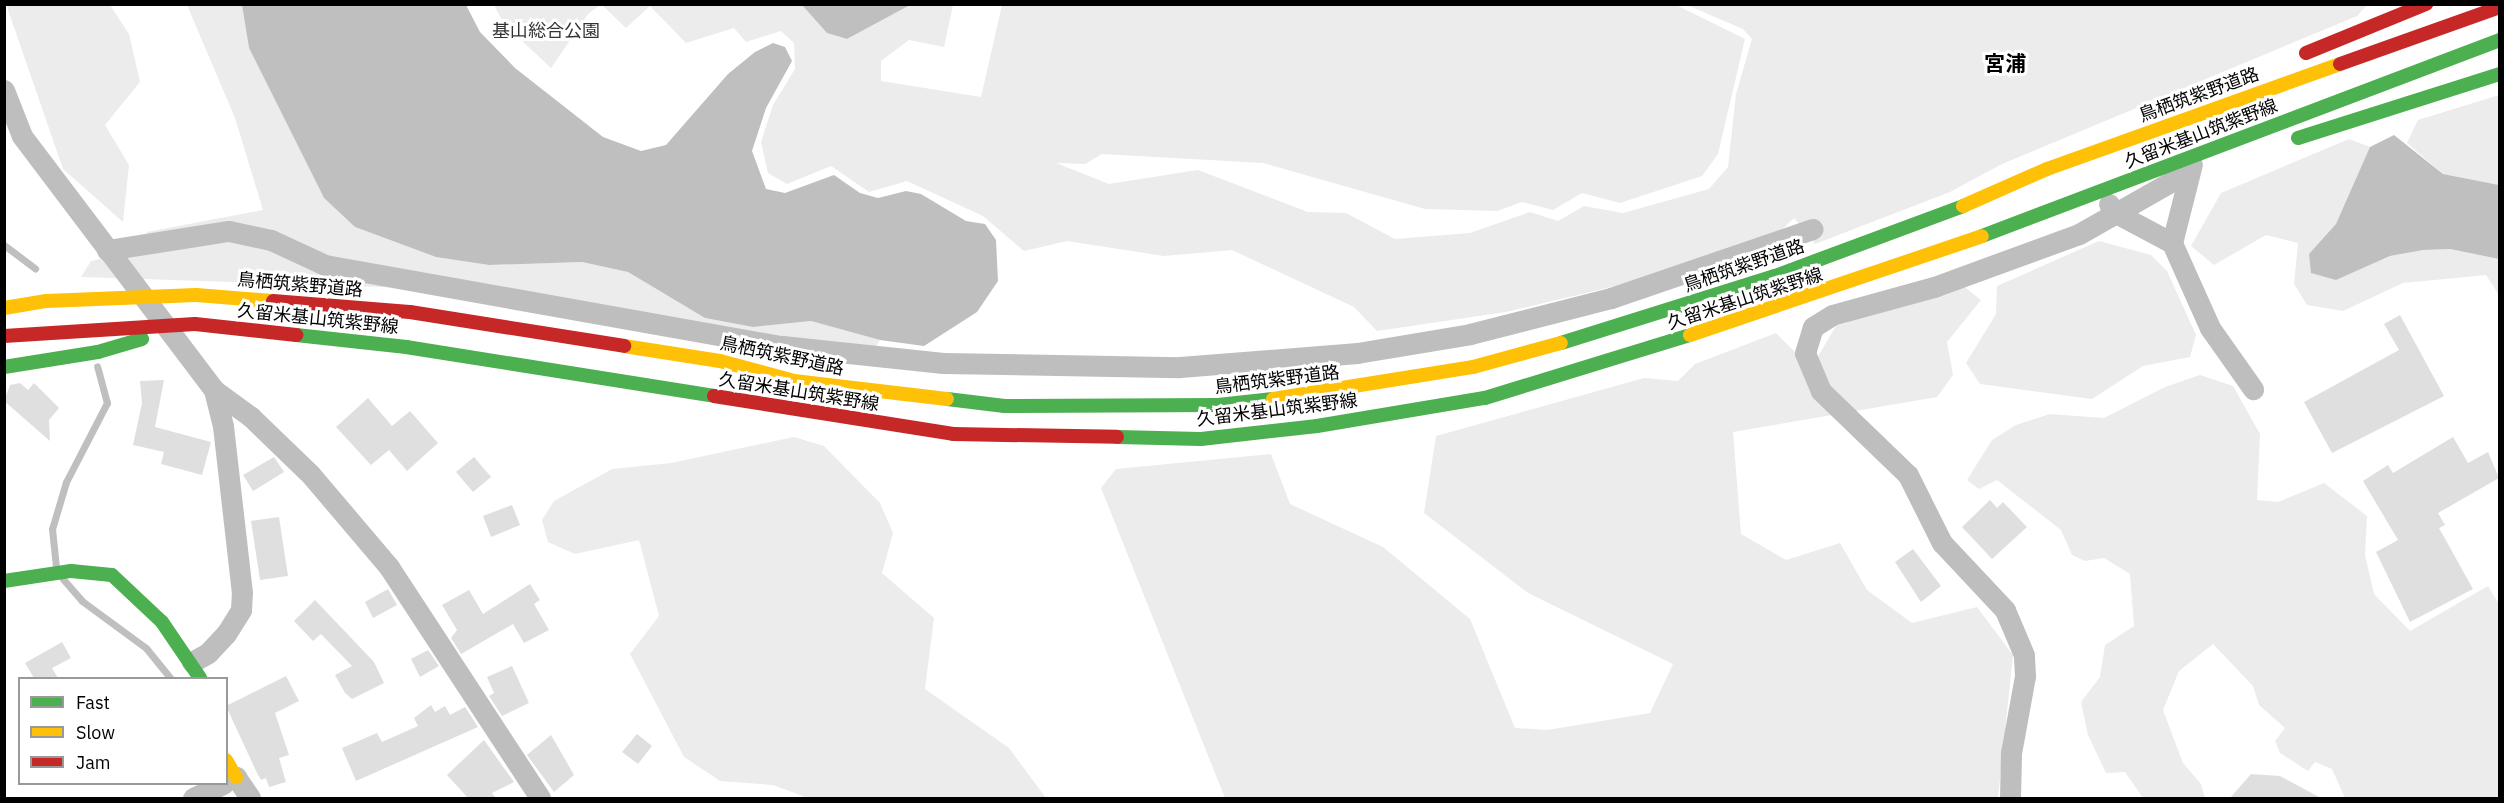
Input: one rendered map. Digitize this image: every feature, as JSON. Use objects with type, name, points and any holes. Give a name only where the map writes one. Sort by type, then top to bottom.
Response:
[{"type":"main road","points":[[2296,58],[2426,4]]},
{"type":"main road","name":"鳥栖筑紫野道路","points":[[4,308],[46,301],[196,295],[410,312],[720,361],[794,381],[904,396],[1096,409],[1218,405],[1339,391],[1473,367],[1618,328],[1946,213],[2047,169],[2499,7]]},
{"type":"main road","name":"久留米基山筑紫野線","points":[[4,336],[195,324],[406,347],[953,434],[1201,439],[1317,426],[1485,398],[1791,304],[2192,163],[2499,40]]},
{"type":"main road","points":[[2281,143],[2499,74]]},
{"type":"main road","points":[[2047,169],[2222,89]]},
{"type":"main road","points":[[2192,163],[2224,161]]},
{"type":"main road","points":[[61,285],[196,295]]},
{"type":"main road","points":[[4,367],[98,352],[195,324]]},
{"type":"main road","points":[[4,581],[45,573],[96,570],[129,587],[196,670]]},
{"type":"street","points":[[4,90],[22,136],[214,390],[251,417],[311,476],[389,567],[540,798]]},
{"type":"street","points":[[2010,798],[2011,753],[2025,676],[2024,655],[2005,610],[1942,543],[1908,475],[1821,391],[1805,353],[1813,327],[1832,315],[1934,287],[2068,238],[2192,163]]},
{"type":"street","points":[[2172,243],[2192,163]]},
{"type":"street","points":[[2102,193],[2114,212],[2172,243],[2210,328],[2253,389]]},
{"type":"street","points":[[112,256],[229,231],[271,240],[325,265],[782,346],[943,363],[1180,367],[1357,353],[1470,334],[1611,298],[1814,229]]},
{"type":"street","points":[[196,670],[226,634],[241,610],[242,593],[224,426],[214,390]]},
{"type":"street","points":[[228,775],[250,798]]},
{"type":"street","points":[[193,798],[213,785]]},
{"type":"green space","points":[[6,4],[110,5],[129,34],[140,82],[105,125],[129,165],[123,222],[63,169]]},
{"type":"green space","points":[[187,5],[242,5],[249,48],[324,198],[355,227],[436,257],[489,265],[582,262],[628,272],[705,318],[753,327],[811,321],[880,340],[867,361],[441,289],[81,277],[91,261],[144,249],[147,232],[263,210],[235,118]]},
{"type":"green space","name":"基山総合公園","points":[[494,5],[600,5],[588,14],[551,68],[504,24]]},
{"type":"green space","points":[[602,5],[802,5],[827,33],[847,39],[910,5],[953,5],[944,47],[909,40],[881,61],[881,81],[981,97],[1002,5],[1676,5],[1745,39],[1718,154],[1702,176],[1620,203],[1582,193],[1553,210],[1522,202],[1497,211],[1425,209],[1263,163],[1102,154],[1085,164],[1056,163],[1109,184],[1198,170],[1308,212],[1346,213],[1395,239],[1470,233],[1530,212],[1558,221],[1584,206],[1623,213],[1709,189],[1728,167],[1736,94],[1752,39],[1743,29],[1687,5],[2367,5],[2357,16],[2002,164],[1950,192],[1815,244],[1794,218],[1777,235],[1637,281],[1506,312],[1377,331],[1354,307],[1232,250],[1164,256],[1067,241],[1024,251],[983,216],[907,181],[869,192],[831,166],[787,184],[768,173],[761,142],[773,105],[795,69],[794,43],[781,31],[746,42],[734,28],[686,43],[650,6],[626,28]]},
{"type":"green space","points":[[2499,95],[2499,185],[2443,174],[2407,143],[2418,120]]},
{"type":"green space","points":[[2349,139],[2370,147],[2367,159],[2336,225],[2309,254],[2336,280],[2390,256],[2422,250],[2450,249],[2499,259],[2499,295],[2486,275],[2403,283],[2343,311],[2307,305],[2294,284],[2298,243],[2266,235],[2214,265],[2191,246],[2221,193]]},
{"type":"green space","points":[[2099,241],[2151,255],[2167,271],[2196,335],[2190,357],[2143,366],[2092,399],[1980,384],[1966,363],[1996,314],[1997,286]]},
{"type":"green space","points":[[1962,285],[1981,300],[1947,342],[1953,375],[1937,397],[1733,432],[1741,534],[1786,560],[1840,543],[1867,590],[1912,623],[1977,607],[2013,655],[1998,798],[1225,798],[1101,488],[1116,469],[1271,454],[1290,504],[1383,547],[1470,619],[1515,728],[1547,730],[1650,713],[1673,664],[1528,593],[1424,513],[1436,436],[1644,378],[1678,381],[1695,364],[1776,333],[1811,368],[1836,326]]},
{"type":"green space","points":[[2200,375],[2233,386],[2260,434],[2257,500],[2278,502],[2324,483],[2367,516],[2365,555],[2374,594],[2410,631],[2488,586],[2499,604],[2499,798],[2345,798],[2332,769],[2315,762],[2308,771],[2280,753],[2275,741],[2285,728],[2259,705],[2253,686],[2213,644],[2179,671],[2163,710],[2183,763],[2201,784],[2205,798],[2143,798],[2125,772],[2106,773],[2088,735],[2081,702],[2100,677],[2105,645],[2134,626],[2130,574],[2104,558],[2085,561],[2072,555],[2061,530],[1997,480],[1979,489],[1967,480],[1992,440],[2016,425],[2050,414],[2104,418],[2165,387]]},
{"type":"green space","points":[[794,437],[824,446],[880,503],[893,533],[882,573],[934,618],[925,689],[1009,748],[1046,798],[808,798],[773,785],[720,781],[684,757],[630,654],[659,616],[639,540],[575,554],[548,542],[542,520],[554,501],[612,469],[671,463]]},
{"type":"shaded area","points":[[242,5],[466,5],[480,32],[515,68],[603,137],[641,151],[666,145],[728,74],[755,52],[773,43],[785,47],[792,61],[766,108],[752,151],[766,189],[785,193],[834,175],[860,193],[878,198],[906,191],[921,194],[966,221],[985,224],[996,240],[998,281],[977,312],[924,346],[880,340],[811,321],[753,327],[705,318],[628,272],[582,262],[489,265],[436,257],[355,227],[324,198],[249,48]]},
{"type":"shaded area","points":[[802,5],[910,5],[847,39],[827,33]]},
{"type":"shaded area","points":[[2394,135],[2443,174],[2499,185],[2499,259],[2450,249],[2423,250],[2390,256],[2336,280],[2311,273],[2309,254],[2336,224],[2370,147]]},
{"type":"building","points":[[2400,315],[2444,396],[2332,453],[2304,402],[2399,350],[2384,324]]},
{"type":"building","points":[[164,380],[155,427],[211,442],[202,475],[161,464],[164,452],[133,445],[142,403],[140,381]]},
{"type":"building","points":[[20,383],[28,390],[34,383],[59,408],[49,420],[50,441],[4,401],[10,385]]},
{"type":"building","points":[[368,398],[392,426],[410,411],[438,443],[407,471],[389,450],[371,465],[336,427]]},
{"type":"building","points":[[2453,437],[2468,463],[2488,452],[2499,478],[2438,513],[2445,525],[2439,528],[2473,589],[2410,622],[2376,552],[2398,540],[2363,481],[2388,465],[2393,473]]},
{"type":"building","points":[[274,457],[284,472],[253,491],[243,475]]},
{"type":"building","points":[[474,457],[491,477],[473,492],[456,472]]},
{"type":"building","points":[[1990,500],[1997,508],[2003,502],[2027,527],[1992,559],[1962,527]]},
{"type":"building","points":[[512,505],[520,525],[491,537],[483,516]]},
{"type":"building","points":[[279,517],[288,576],[260,580],[251,521]]},
{"type":"building","points":[[1913,549],[1941,586],[1921,602],[1895,562]]},
{"type":"building","points":[[530,584],[540,600],[534,604],[549,630],[524,643],[513,624],[461,654],[451,638],[457,630],[442,605],[469,590],[483,614]]},
{"type":"building","points":[[388,589],[397,605],[373,618],[365,602]]},
{"type":"building","points":[[315,600],[374,662],[384,683],[352,699],[345,693],[335,675],[352,666],[321,634],[313,641],[294,621]]},
{"type":"building","points":[[62,642],[71,658],[52,668],[57,677],[33,677],[25,663]]},
{"type":"building","points":[[428,650],[439,666],[420,677],[411,659]]},
{"type":"building","points":[[512,666],[529,703],[502,716],[489,696],[494,693],[487,677]]},
{"type":"building","points":[[286,676],[299,701],[275,713],[289,755],[279,758],[286,782],[269,787],[266,778],[261,780],[228,710],[228,705]]},
{"type":"building","points":[[431,705],[435,712],[445,706],[450,715],[465,707],[478,727],[356,781],[342,748],[377,733],[382,742],[418,726],[414,718]]},
{"type":"building","points":[[637,734],[652,746],[638,764],[622,752]]},
{"type":"building","points":[[551,735],[574,775],[554,792],[527,755]]},
{"type":"building","points":[[484,740],[514,782],[492,793],[496,798],[468,798],[447,775]]},
{"type":"building","points":[[2251,774],[2280,776],[2321,798],[2230,798]]},
{"type":"waterway","points":[[4,245],[35,268]]},
{"type":"waterway","points":[[56,567],[52,529],[66,482],[107,403],[97,366]]},
{"type":"waterway","points":[[63,579],[82,601],[146,648],[169,677]]},
{"type":"traffic: fast","points":[[1982,236],[2500,40]]},
{"type":"traffic: fast","points":[[2298,138],[2500,74]]},
{"type":"traffic: fast","points":[[1561,343],[1775,276],[1963,206]]},
{"type":"traffic: fast","points":[[296,335],[406,347],[714,396]]},
{"type":"traffic: fast","points":[[1117,437],[1201,439],[1317,426],[1485,398],[1690,335]]},
{"type":"traffic: fast","points":[[4,367],[98,352],[142,339]]},
{"type":"traffic: fast","points":[[947,399],[1005,406],[1218,405],[1273,399]]},
{"type":"traffic: fast","points":[[4,581],[71,571],[112,575],[162,622],[199,677]]},
{"type":"traffic: slow","points":[[1963,206],[2047,169],[2340,64]]},
{"type":"traffic: slow","points":[[1690,335],[1982,236]]},
{"type":"traffic: slow","points":[[4,308],[46,301],[196,295],[273,301]]},
{"type":"traffic: slow","points":[[1273,399],[1473,367],[1561,343]]},
{"type":"traffic: slow","points":[[624,346],[720,361],[794,381],[947,399]]},
{"type":"traffic: slow","points":[[228,763],[236,777]]},
{"type":"traffic: jam","points":[[2306,53],[2426,4]]},
{"type":"traffic: jam","points":[[2340,64],[2500,7]]},
{"type":"traffic: jam","points":[[273,301],[410,312],[624,346]]},
{"type":"traffic: jam","points":[[4,336],[195,324],[296,335]]},
{"type":"traffic: jam","points":[[714,396],[953,434],[1117,437]]},
{"type":"district","name":"宮浦","points":[[2005,63]]}]
